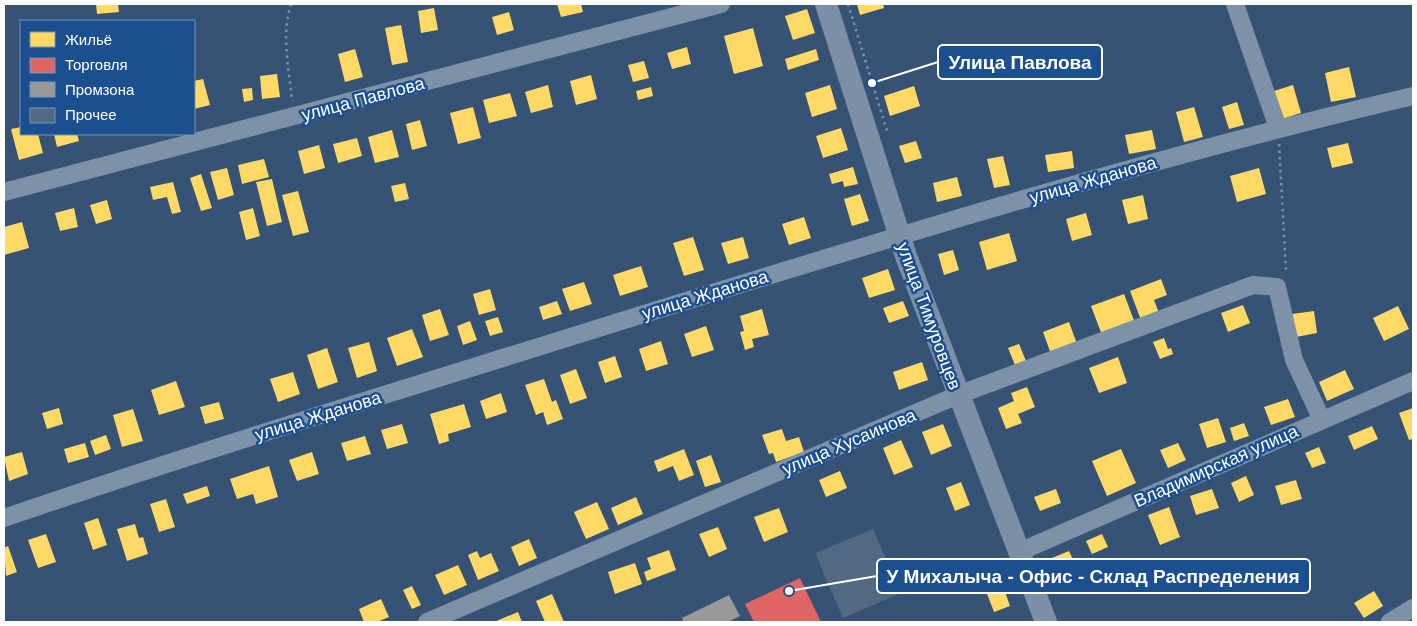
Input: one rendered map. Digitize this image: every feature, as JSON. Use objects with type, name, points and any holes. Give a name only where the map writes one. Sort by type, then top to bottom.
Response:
[{"type":"main road","name":"улица Тимуровцев","points":[[826,4],[899,235],[958,395],[1046,622]]},
{"type":"street","name":"улица Павлова","points":[[4,192],[294,118],[721,4]]},
{"type":"street","points":[[1235,4],[1278,128]]},
{"type":"street","name":"улица Жданова","points":[[4,518],[151,468],[899,235],[1278,128],[1413,96]]},
{"type":"street","name":"улица Хусаинова","points":[[427,622],[958,395],[1252,285],[1277,287]]},
{"type":"street","points":[[1277,287],[1294,360],[1322,420]]},
{"type":"street","name":"Владимирская улица","points":[[1019,552],[1413,381]]},
{"type":"street","points":[[1390,622],[1413,608]]},
{"type":"path","points":[[291,4],[286,20],[286,45],[294,118]]},
{"type":"path","points":[[848,4],[888,132]]},
{"type":"path","points":[[1277,287],[1286,270],[1278,128]]},
{"type":"building: Жильё","points":[[96,4],[118,4],[119,12],[97,14]]},
{"type":"building: Жильё","points":[[557,4],[581,4],[583,12],[561,17]]},
{"type":"building: Жильё","points":[[857,4],[883,4],[884,8],[860,15]]},
{"type":"building: Жильё","points":[[434,8],[438,30],[421,33],[418,11]]},
{"type":"building: Жильё","points":[[807,9],[815,33],[793,40],[785,16]]},
{"type":"building: Жильё","points":[[509,12],[514,30],[497,35],[492,17]]},
{"type":"building: Жильё","points":[[401,25],[408,62],[392,65],[385,28]]},
{"type":"building: Жильё","points":[[753,28],[763,66],[734,74],[724,36]]},
{"type":"building: Жильё","points":[[687,47],[691,64],[672,69],[667,53]]},
{"type":"building: Жильё","points":[[355,49],[363,77],[345,82],[338,54]]},
{"type":"building: Жильё","points":[[816,49],[819,60],[788,70],[785,59]]},
{"type":"building: Жильё","points":[[644,61],[649,78],[633,82],[628,65]]},
{"type":"building: Жильё","points":[[1349,67],[1356,97],[1331,102],[1325,73]]},
{"type":"building: Жильё","points":[[277,74],[280,97],[262,99],[260,76]]},
{"type":"building: Жильё","points":[[591,75],[597,99],[576,105],[570,81]]},
{"type":"building: Жильё","points":[[203,79],[210,105],[195,109],[195,81]]},
{"type":"building: Жильё","points":[[548,85],[553,107],[531,113],[525,92]]},
{"type":"building: Жильё","points":[[830,85],[837,109],[812,117],[805,93]]},
{"type":"building: Жильё","points":[[1293,85],[1301,113],[1282,119],[1274,91]]},
{"type":"building: Жильё","points":[[914,86],[920,106],[890,116],[884,96]]},
{"type":"building: Жильё","points":[[651,87],[653,96],[638,100],[636,91]]},
{"type":"building: Жильё","points":[[252,88],[253,100],[244,102],[242,89]]},
{"type":"building: Жильё","points":[[510,93],[517,116],[489,123],[483,100]]},
{"type":"building: Жильё","points":[[1237,102],[1244,125],[1229,129],[1222,107]]},
{"type":"building: Жильё","points":[[473,107],[481,138],[458,144],[450,113]]},
{"type":"building: Жильё","points":[[1194,107],[1203,137],[1184,142],[1176,112]]},
{"type":"building: Жильё","points":[[420,120],[427,146],[412,150],[406,124]]},
{"type":"building: Жильё","points":[[20,127],[20,135],[38,135],[43,153],[19,160],[11,129]]},
{"type":"building: Жильё","points":[[841,128],[848,150],[823,158],[816,136]]},
{"type":"building: Жильё","points":[[392,130],[399,157],[375,163],[368,137]]},
{"type":"building: Жильё","points":[[1152,130],[1156,149],[1129,154],[1125,135]]},
{"type":"building: Жильё","points":[[54,135],[77,135],[79,141],[57,147]]},
{"type":"building: Жильё","points":[[357,138],[362,156],[338,163],[333,144]]},
{"type":"building: Жильё","points":[[916,141],[922,158],[905,163],[899,146]]},
{"type":"building: Жильё","points":[[1348,143],[1353,163],[1332,168],[1327,148]]},
{"type":"building: Жильё","points":[[319,145],[325,168],[304,174],[298,151]]},
{"type":"building: Жильё","points":[[1072,151],[1074,168],[1048,172],[1045,155]]},
{"type":"building: Жильё","points":[[1003,156],[1010,185],[994,188],[987,159]]},
{"type":"building: Жильё","points":[[264,159],[269,177],[242,184],[238,165]]},
{"type":"building: Жильё","points":[[853,167],[858,184],[844,187],[843,181],[832,184],[829,174]]},
{"type":"building: Жильё","points":[[227,168],[234,195],[218,200],[210,172]]},
{"type":"building: Жильё","points":[[1259,168],[1266,194],[1237,202],[1230,176]]},
{"type":"building: Жильё","points":[[201,174],[212,208],[201,211],[190,178]]},
{"type":"building: Жильё","points":[[957,177],[962,196],[937,202],[933,183]]},
{"type":"building: Жильё","points":[[272,179],[282,222],[267,226],[256,182]]},
{"type":"building: Жильё","points":[[173,182],[181,212],[172,214],[167,197],[153,200],[150,187]]},
{"type":"building: Жильё","points":[[405,183],[409,199],[395,202],[391,186]]},
{"type":"building: Жильё","points":[[298,191],[309,232],[293,236],[282,195]]},
{"type":"building: Жильё","points":[[860,194],[869,221],[852,226],[844,199]]},
{"type":"building: Жильё","points":[[1143,195],[1148,219],[1128,224],[1122,200]]},
{"type":"building: Жильё","points":[[107,200],[112,219],[96,224],[90,205]]},
{"type":"building: Жильё","points":[[74,208],[78,227],[60,231],[55,213]]},
{"type":"building: Жильё","points":[[253,208],[260,236],[246,240],[239,212]]},
{"type":"building: Жильё","points":[[1086,213],[1092,235],[1072,241],[1066,219]]},
{"type":"building: Жильё","points":[[804,217],[811,238],[789,245],[782,224]]},
{"type":"building: Жильё","points":[[22,222],[29,248],[4,255],[4,227]]},
{"type":"building: Жильё","points":[[1009,233],[1017,261],[987,270],[979,242]]},
{"type":"building: Жильё","points":[[693,237],[704,270],[684,276],[673,243]]},
{"type":"building: Жильё","points":[[743,237],[749,258],[728,264],[721,243]]},
{"type":"building: Жильё","points":[[953,250],[959,270],[944,275],[938,254]]},
{"type":"building: Жильё","points":[[641,266],[648,287],[620,296],[613,275]]},
{"type":"building: Жильё","points":[[888,269],[895,290],[869,298],[862,278]]},
{"type":"building: Жильё","points":[[1161,279],[1167,295],[1154,300],[1159,313],[1141,320],[1130,291]]},
{"type":"building: Жильё","points":[[584,282],[592,304],[570,311],[562,289]]},
{"type":"building: Жильё","points":[[490,289],[496,310],[479,315],[473,294]]},
{"type":"building: Жильё","points":[[1124,294],[1135,323],[1102,335],[1091,306]]},
{"type":"building: Жильё","points":[[557,301],[562,314],[543,320],[539,307]]},
{"type":"building: Жильё","points":[[903,301],[909,316],[889,323],[883,308]]},
{"type":"building: Жильё","points":[[1243,305],[1250,323],[1228,332],[1221,313]]},
{"type":"building: Жильё","points":[[1398,306],[1409,329],[1384,341],[1373,318]]},
{"type":"building: Жильё","points":[[440,309],[449,335],[430,341],[422,315]]},
{"type":"building: Жильё","points":[[762,309],[769,335],[752,339],[754,347],[745,350],[740,332],[744,331],[740,316]]},
{"type":"building: Жильё","points":[[1314,311],[1317,333],[1296,337],[1292,314]]},
{"type":"building: Жильё","points":[[498,317],[503,332],[490,336],[485,321]]},
{"type":"building: Жильё","points":[[470,321],[477,340],[463,345],[457,326]]},
{"type":"building: Жильё","points":[[1069,322],[1077,344],[1051,354],[1043,332]]},
{"type":"building: Жильё","points":[[706,326],[714,350],[692,357],[684,334]]},
{"type":"building: Жильё","points":[[412,329],[423,357],[397,366],[387,338]]},
{"type":"building: Жильё","points":[[1164,338],[1168,349],[1171,348],[1173,354],[1160,359],[1153,342]]},
{"type":"building: Жильё","points":[[661,341],[668,364],[646,371],[639,349]]},
{"type":"building: Жильё","points":[[369,342],[377,371],[357,378],[348,348]]},
{"type":"building: Жильё","points":[[1019,344],[1026,361],[1015,365],[1008,348]]},
{"type":"building: Жильё","points":[[327,348],[338,382],[318,389],[307,355]]},
{"type":"building: Жильё","points":[[615,356],[622,377],[605,383],[598,362]]},
{"type":"building: Жильё","points":[[1118,357],[1127,383],[1099,393],[1089,368]]},
{"type":"building: Жильё","points":[[922,362],[928,380],[899,390],[893,372]]},
{"type":"building: Жильё","points":[[576,369],[587,398],[570,404],[560,375]]},
{"type":"building: Жильё","points":[[1345,370],[1354,389],[1327,401],[1319,382]]},
{"type":"building: Жильё","points":[[293,372],[300,394],[278,402],[270,379]]},
{"type":"building: Жильё","points":[[544,379],[552,402],[556,400],[563,419],[547,425],[543,412],[536,415],[525,385]]},
{"type":"building: Жильё","points":[[176,381],[185,407],[159,415],[151,390]]},
{"type":"building: Жильё","points":[[1027,387],[1035,407],[1018,414],[1022,423],[1006,429],[998,408],[1014,401],[1011,393]]},
{"type":"building: Жильё","points":[[501,393],[507,412],[486,419],[480,401]]},
{"type":"building: Жильё","points":[[1288,399],[1295,417],[1271,425],[1264,407]]},
{"type":"building: Жильё","points":[[219,402],[224,419],[205,424],[200,407]]},
{"type":"building: Жильё","points":[[464,404],[471,427],[448,434],[449,441],[439,444],[430,414]]},
{"type":"building: Жильё","points":[[59,408],[63,424],[47,429],[42,413]]},
{"type":"building: Жильё","points":[[1413,408],[1413,439],[1409,440],[1399,413]]},
{"type":"building: Жильё","points":[[133,409],[143,441],[122,447],[113,415]]},
{"type":"building: Жильё","points":[[1218,418],[1226,442],[1207,448],[1199,424]]},
{"type":"building: Жильё","points":[[1244,423],[1249,436],[1234,441],[1230,428]]},
{"type":"building: Жильё","points":[[402,424],[408,443],[387,449],[381,430]]},
{"type":"building: Жильё","points":[[943,424],[952,446],[931,455],[922,432]]},
{"type":"building: Жильё","points":[[1372,426],[1378,439],[1354,450],[1348,436]]},
{"type":"building: Жильё","points":[[782,429],[786,441],[799,437],[804,452],[776,462],[773,453],[769,454],[762,435]]},
{"type":"building: Жильё","points":[[106,435],[111,449],[95,455],[90,441]]},
{"type":"building: Жильё","points":[[365,436],[371,454],[347,461],[341,443]]},
{"type":"building: Жильё","points":[[901,440],[913,467],[894,475],[883,448]]},
{"type":"building: Жильё","points":[[85,443],[89,457],[68,463],[64,449]]},
{"type":"building: Жильё","points":[[1178,443],[1186,460],[1168,468],[1160,450]]},
{"type":"building: Жильё","points":[[1319,447],[1326,463],[1312,468],[1305,453]]},
{"type":"building: Жильё","points":[[684,449],[694,475],[679,481],[673,466],[658,472],[654,461]]},
{"type":"building: Жильё","points":[[1121,449],[1136,483],[1107,496],[1092,461]]},
{"type":"building: Жильё","points":[[22,452],[28,474],[9,481],[4,457]]},
{"type":"building: Жильё","points":[[312,452],[319,474],[297,481],[289,460]]},
{"type":"building: Жильё","points":[[711,455],[721,482],[705,487],[696,461]]},
{"type":"building: Жильё","points":[[269,466],[278,497],[256,504],[253,494],[237,499],[230,479]]},
{"type":"building: Жильё","points":[[840,471],[847,488],[826,497],[819,480]]},
{"type":"building: Жильё","points":[[1246,476],[1254,495],[1239,502],[1231,483]]},
{"type":"building: Жильё","points":[[1296,480],[1302,499],[1281,505],[1275,486]]},
{"type":"building: Жильё","points":[[961,482],[970,505],[955,511],[946,488]]},
{"type":"building: Жильё","points":[[207,486],[210,496],[187,504],[183,494]]},
{"type":"building: Жильё","points":[[1056,489],[1061,503],[1040,511],[1034,497]]},
{"type":"building: Жильё","points":[[1212,489],[1219,508],[1196,515],[1190,496]]},
{"type":"building: Жильё","points":[[636,497],[643,514],[618,525],[611,508]]},
{"type":"building: Жильё","points":[[166,499],[175,527],[159,532],[150,504]]},
{"type":"building: Жильё","points":[[597,502],[609,529],[586,539],[574,512]]},
{"type":"building: Жильё","points":[[1169,507],[1180,537],[1160,545],[1148,515]]},
{"type":"building: Жильё","points":[[779,508],[788,532],[764,542],[754,517]]},
{"type":"building: Жильё","points":[[98,518],[107,545],[93,550],[84,523]]},
{"type":"building: Жильё","points":[[135,524],[139,538],[143,537],[148,554],[127,561],[117,529]]},
{"type":"building: Жильё","points":[[718,527],[727,549],[709,557],[699,534]]},
{"type":"building: Жильё","points":[[46,534],[56,562],[38,568],[28,540]]},
{"type":"building: Жильё","points":[[1102,534],[1108,547],[1092,554],[1086,541]]},
{"type":"building: Жильё","points":[[529,539],[537,558],[519,566],[511,547]]},
{"type":"building: Жильё","points":[[8,546],[17,572],[6,576],[4,548]]},
{"type":"building: Жильё","points":[[669,550],[676,570],[647,581],[644,572],[651,569],[647,558]]},
{"type":"building: Жильё","points":[[477,551],[480,558],[491,553],[499,571],[478,580],[468,555]]},
{"type":"building: Жильё","points":[[1069,551],[1077,568],[1055,577],[1047,560]]},
{"type":"building: Жильё","points":[[635,563],[642,584],[615,594],[608,572]]},
{"type":"building: Жильё","points":[[458,565],[467,585],[444,595],[435,575]]},
{"type":"building: Жильё","points":[[412,586],[421,605],[412,609],[403,590]]},
{"type":"building: Жильё","points":[[1003,586],[1010,606],[994,612],[986,591]]},
{"type":"building: Жильё","points":[[1374,591],[1383,606],[1364,618],[1354,603]]},
{"type":"building: Жильё","points":[[552,594],[564,622],[545,622],[536,601]]},
{"type":"building: Жильё","points":[[381,599],[389,617],[377,622],[364,622],[359,609]]},
{"type":"building: Жильё","points":[[518,612],[522,622],[494,622]]},
{"type":"building: Торговля","points":[[800,578],[821,622],[754,622],[745,604]]},
{"type":"building: Промзона","points":[[729,595],[740,616],[728,622],[684,622],[682,618]]},
{"type":"building: Прочее","points":[[873,529],[901,593],[843,618],[815,553]]},
{"type":"place","name":"Улица Павлова","points":[[872,83]]},
{"type":"place","name":"У Михалыча - Офис - Склад Распределения","points":[[789,591]]}]
